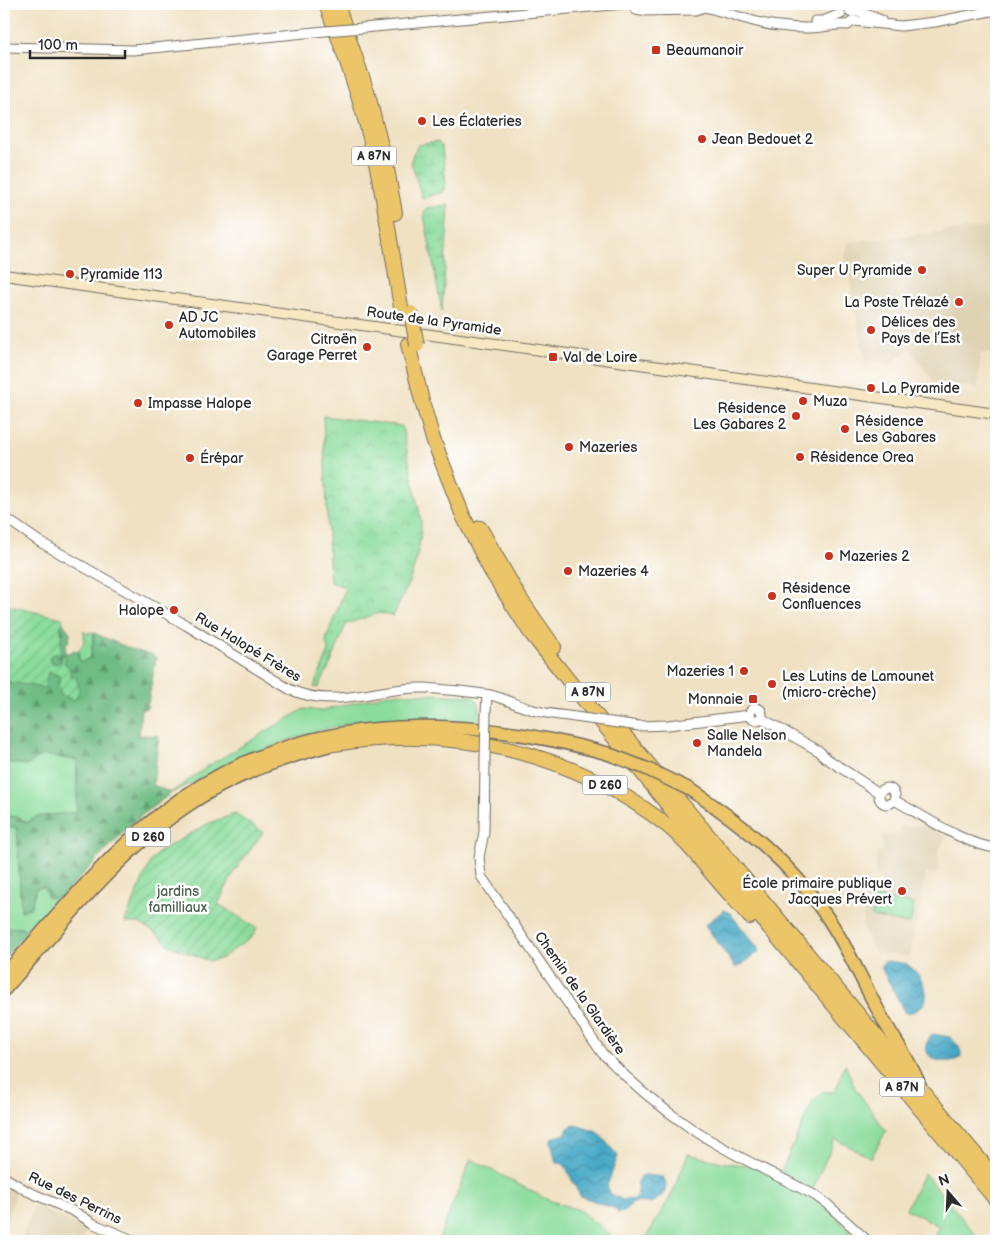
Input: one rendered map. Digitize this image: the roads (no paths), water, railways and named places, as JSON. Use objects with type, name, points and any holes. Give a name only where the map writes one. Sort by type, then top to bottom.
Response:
[{"type":"highway","points":[[320,4],[364,116]]},
{"type":"highway","name":"A 87N","points":[[326,4],[345,55],[371,141],[422,400],[434,439],[463,516],[491,571],[530,632],[566,679],[679,819],[996,1200]]},
{"type":"highway","name":"A 87N","points":[[337,4],[367,91],[387,168],[406,313]]},
{"type":"highway","points":[[343,4],[359,53],[367,91]]},
{"type":"highway","name":"A 87N","points":[[412,345],[440,428],[472,513],[500,566],[538,626],[609,717],[996,1179]]},
{"type":"highway","name":"D 260","points":[[4,975],[126,843],[158,815],[188,793],[222,773],[267,753],[339,733],[416,726],[494,731],[551,740],[606,753],[646,768],[689,789],[720,809],[757,838],[793,873],[828,917],[890,1033],[913,1068],[921,1088]]},
{"type":"highway","name":"D 260","points":[[4,990],[116,866],[166,822],[207,794],[251,771],[297,754],[334,744],[396,737],[445,739],[490,744],[547,761],[596,781],[623,795],[670,828],[695,854],[784,957],[809,973]]},
{"type":"main road","name":"Route de la Pyramide","points":[[4,275],[996,414]]},
{"type":"street","points":[[4,47],[124,50],[623,4]]},
{"type":"street","points":[[632,4],[636,10],[641,11],[696,10],[706,6],[757,23],[778,26],[815,27],[847,18]]},
{"type":"street","points":[[719,4],[751,16],[788,21],[823,21],[847,18],[901,26],[935,22],[996,10]]},
{"type":"street","name":"Rue Halopé Frères","points":[[4,517],[40,542],[186,625],[300,694],[332,699],[350,698],[408,688],[458,691],[501,698],[530,709],[639,726],[668,725],[750,715],[753,708],[759,708],[762,712],[761,718],[819,751],[826,758],[879,793],[884,788],[892,789],[895,795],[894,800],[969,841],[985,847],[996,848]]},
{"type":"street","name":"Chemin de la Glardière","points":[[488,695],[486,713],[485,818],[479,857],[482,876],[602,1053],[672,1114],[693,1129],[816,1196],[868,1241]]},
{"type":"street","name":"Rue des Perrins","points":[[4,1177],[27,1191],[75,1212],[94,1224],[135,1241]]},
{"type":"water","points":[[724,910],[729,912],[759,949],[759,952],[738,967],[735,967],[705,925]]},
{"type":"water","points":[[886,961],[899,962],[910,966],[920,978],[925,988],[926,999],[917,1010],[905,1013],[882,969],[881,965]]},
{"type":"water","points":[[933,1034],[950,1037],[960,1049],[960,1058],[953,1061],[945,1061],[932,1058],[926,1048],[927,1041]]},
{"type":"water","points":[[575,1125],[598,1132],[618,1156],[607,1186],[611,1194],[623,1200],[635,1199],[640,1176],[646,1175],[663,1177],[666,1186],[661,1197],[648,1203],[636,1202],[624,1212],[618,1213],[616,1209],[580,1196],[564,1164],[556,1163],[551,1141],[552,1138],[565,1134],[568,1128]]},
{"type":"place","name":"Beaumanoir","points":[[656,50]]},
{"type":"place","name":"Les Éclateries","points":[[422,121]]},
{"type":"place","name":"Jean Bedouet 2","points":[[702,139]]},
{"type":"place","name":"Super U Pyramide","points":[[922,270]]},
{"type":"place","name":"Pyramide 113","points":[[70,274]]},
{"type":"place","name":"La Poste Trélazé","points":[[959,302]]},
{"type":"place","name":"AD JC Automobiles","points":[[169,325]]},
{"type":"place","name":"Délices des Pays de l’Est","points":[[871,330]]},
{"type":"place","name":"Citroën Garage Perret","points":[[367,347]]},
{"type":"place","name":"Val de Loire","points":[[553,357]]},
{"type":"place","name":"La Pyramide","points":[[871,388]]},
{"type":"place","name":"Muza","points":[[803,401]]},
{"type":"place","name":"Impasse Halope","points":[[138,403]]},
{"type":"place","name":"Résidence Les Gabares 2","points":[[796,416]]},
{"type":"place","name":"Résidence Les Gabares","points":[[845,429]]},
{"type":"place","name":"Mazeries","points":[[569,447]]},
{"type":"place","name":"Résidence Orea","points":[[800,457]]},
{"type":"place","name":"Érépar","points":[[190,458]]},
{"type":"place","name":"Mazeries 2","points":[[829,556]]},
{"type":"place","name":"Mazeries 4","points":[[568,571]]},
{"type":"place","name":"Résidence Confluences","points":[[772,596]]},
{"type":"place","name":"Halope","points":[[174,610]]},
{"type":"place","name":"Mazeries 1","points":[[744,671]]},
{"type":"place","name":"Les Lutins de Lamounet (micro-crèche)","points":[[772,684]]},
{"type":"place","name":"Monnaie","points":[[753,699]]},
{"type":"place","name":"Salle Nelson Mandela","points":[[697,743]]},
{"type":"place","name":"École primaire publique Jacques Prévert","points":[[902,891]]},
{"type":"park label","name":"jardins familliaux","points":[[178,900]]}]
